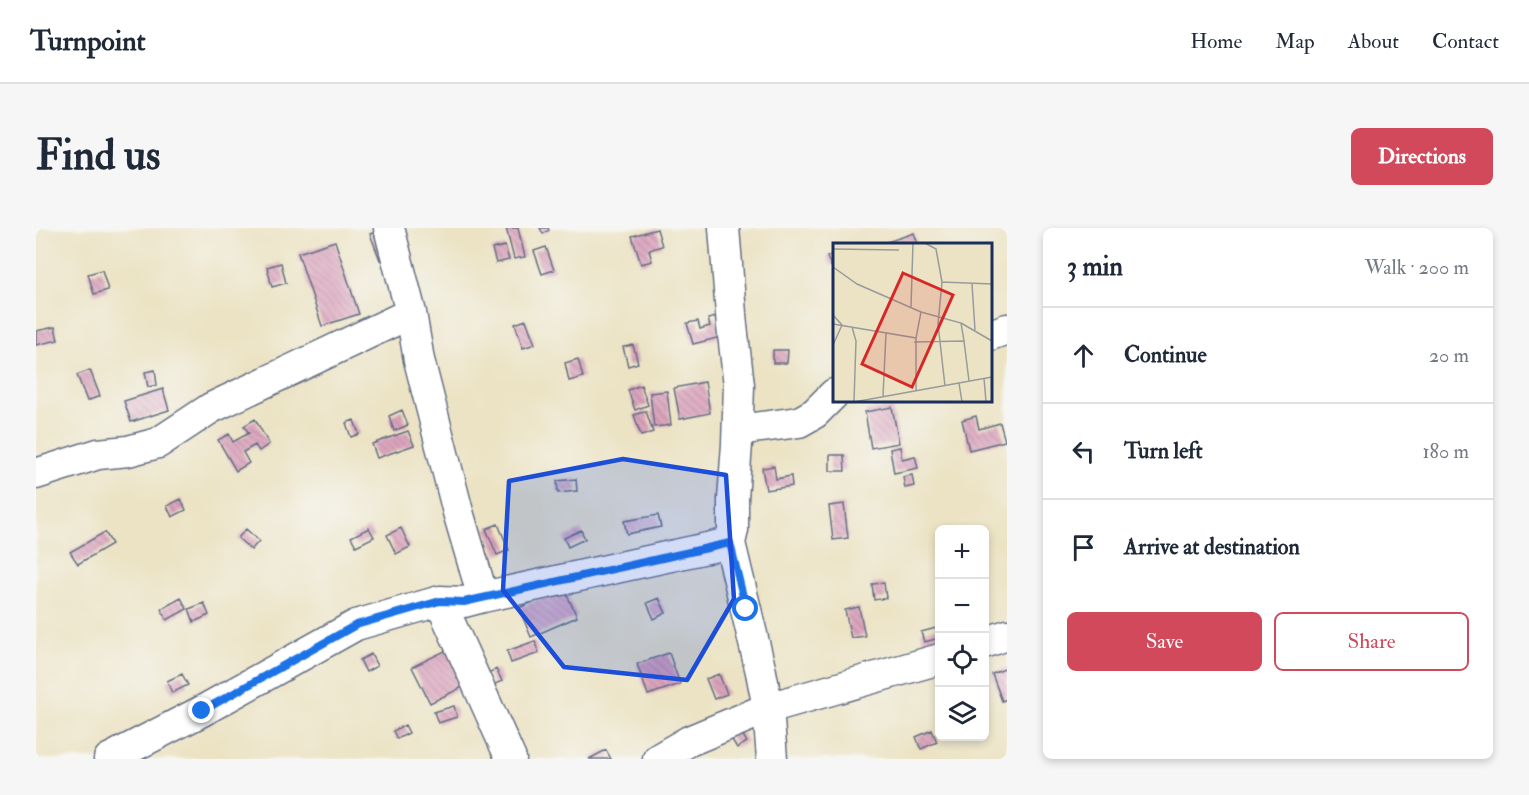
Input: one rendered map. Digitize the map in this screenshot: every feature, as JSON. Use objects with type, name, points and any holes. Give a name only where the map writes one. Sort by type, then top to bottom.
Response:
[{"type":"street","points":[[388,228],[411,313],[425,382],[458,512],[483,597]]},
{"type":"street","points":[[724,228],[739,385],[732,499],[733,530],[730,543],[761,672],[768,708],[772,759]]},
{"type":"street","points":[[36,474],[98,454],[128,451],[158,443],[211,408],[411,313]]},
{"type":"street","points":[[992,334],[1007,329]]},
{"type":"street","points":[[738,430],[799,422],[814,413],[833,395]]},
{"type":"street","points":[[109,759],[202,711],[356,625],[440,601],[464,602],[730,543]]},
{"type":"street","points":[[440,601],[511,759]]},
{"type":"street","points":[[989,641],[1007,635]]},
{"type":"street","points":[[658,759],[689,741],[768,708],[935,660]]},
{"type":"highlighted area","points":[[623,459],[726,475],[734,599],[687,680],[564,667],[503,590],[509,481]]},
{"type":"building","points":[[506,228],[518,228],[525,257],[514,259]]},
{"type":"building","points":[[540,228],[548,228],[549,230],[543,234]]},
{"type":"building","points":[[657,229],[662,246],[649,250],[652,261],[641,264],[632,236]]},
{"type":"building","points":[[380,230],[391,256],[380,260],[370,234]]},
{"type":"building","points":[[914,233],[918,243],[887,243]]},
{"type":"building","points":[[335,241],[359,314],[322,326],[298,253]]},
{"type":"building","points":[[505,246],[509,260],[496,263],[492,249]]},
{"type":"building","points":[[546,247],[554,270],[542,274],[534,251]]},
{"type":"building","points":[[833,254],[833,265],[831,266],[827,257]]},
{"type":"building","points":[[281,263],[286,283],[272,287],[267,267]]},
{"type":"building","points":[[102,270],[108,290],[94,294],[88,274]]},
{"type":"building","points":[[716,317],[721,337],[693,344],[687,323],[698,321],[700,329],[710,326],[708,319]]},
{"type":"building","points":[[526,320],[535,344],[523,348],[515,324]]},
{"type":"building","points":[[55,327],[58,340],[36,345],[36,331]]},
{"type":"building","points":[[633,345],[638,363],[628,366],[623,347]]},
{"type":"building","points":[[773,350],[788,350],[787,363],[773,363]]},
{"type":"building","points":[[578,359],[583,377],[569,381],[565,363]]},
{"type":"building","points":[[90,370],[100,396],[87,401],[77,375]]},
{"type":"building","points":[[155,370],[157,385],[148,387],[145,372]]},
{"type":"building","points":[[705,382],[710,413],[680,419],[674,388]]},
{"type":"building","points":[[641,385],[648,405],[635,410],[628,390]]},
{"type":"building","points":[[163,389],[169,410],[131,422],[124,401]]},
{"type":"building","points":[[667,391],[671,425],[654,427],[650,393]]},
{"type":"building","points":[[892,407],[899,443],[871,448],[865,412]]},
{"type":"building","points":[[402,410],[408,425],[394,431],[389,416]]},
{"type":"building","points":[[646,411],[653,432],[641,436],[634,415]]},
{"type":"building","points":[[976,416],[979,429],[1000,423],[1005,441],[969,450],[962,420]]},
{"type":"building","points":[[255,419],[269,444],[259,451],[255,445],[243,452],[249,463],[236,471],[218,440],[229,434],[233,442],[249,433],[244,426]]},
{"type":"building","points":[[354,420],[359,434],[351,437],[346,423]]},
{"type":"building","points":[[408,431],[414,445],[377,458],[372,444]]},
{"type":"building","points":[[900,447],[902,459],[915,456],[918,468],[894,473],[890,449]]},
{"type":"building","points":[[830,455],[844,455],[845,471],[830,471]]},
{"type":"building","points":[[774,466],[776,479],[791,476],[792,486],[766,490],[762,468]]},
{"type":"building","points":[[912,475],[914,486],[905,488],[903,477]]},
{"type":"building","points":[[576,479],[577,491],[558,493],[557,481]]},
{"type":"building","points":[[181,499],[186,510],[172,517],[167,506]]},
{"type":"building","points":[[844,504],[848,538],[833,540],[829,506]]},
{"type":"building","points":[[658,515],[661,527],[627,534],[624,521]]},
{"type":"building","points":[[498,524],[509,550],[497,555],[486,529]]},
{"type":"building","points":[[369,528],[374,537],[356,546],[351,537]]},
{"type":"building","points":[[401,528],[410,547],[396,554],[387,535]]},
{"type":"building","points":[[246,529],[259,541],[251,550],[238,538]]},
{"type":"building","points":[[581,530],[585,539],[568,547],[564,538]]},
{"type":"building","points":[[105,532],[112,544],[78,564],[70,552]]},
{"type":"building","points":[[884,583],[886,598],[874,600],[872,584]]},
{"type":"building","points":[[564,588],[577,617],[531,637],[519,608]]},
{"type":"building","points":[[181,598],[187,609],[167,620],[161,609]]},
{"type":"building","points":[[659,598],[666,613],[654,619],[647,603]]},
{"type":"building","points":[[204,603],[209,615],[194,622],[189,609]]},
{"type":"building","points":[[859,607],[865,636],[851,638],[845,610]]},
{"type":"building","points":[[935,628],[935,639],[924,642],[921,632]]},
{"type":"building","points":[[535,641],[539,653],[511,663],[507,651]]},
{"type":"building","points":[[453,647],[471,683],[430,703],[412,667]]},
{"type":"building","points":[[669,653],[680,684],[648,695],[637,664]]},
{"type":"building","points":[[371,654],[377,666],[366,672],[360,660]]},
{"type":"building","points":[[1007,668],[1007,699],[1002,701],[992,674]]},
{"type":"building","points":[[496,669],[502,681],[493,685],[488,673]]},
{"type":"building","points":[[182,674],[188,685],[172,693],[167,681]]},
{"type":"building","points":[[719,674],[727,694],[714,699],[706,679]]},
{"type":"building","points":[[454,706],[457,717],[438,723],[434,712]]},
{"type":"building","points":[[405,725],[409,733],[397,739],[393,731]]},
{"type":"building","points":[[739,729],[747,742],[737,748],[729,735]]},
{"type":"building","points":[[932,730],[937,742],[921,749],[916,737]]},
{"type":"building","points":[[606,750],[611,759],[589,759]]},
{"type":"route","points":[[202,711],[356,625],[440,601],[464,602],[730,543],[746,609]]}]
